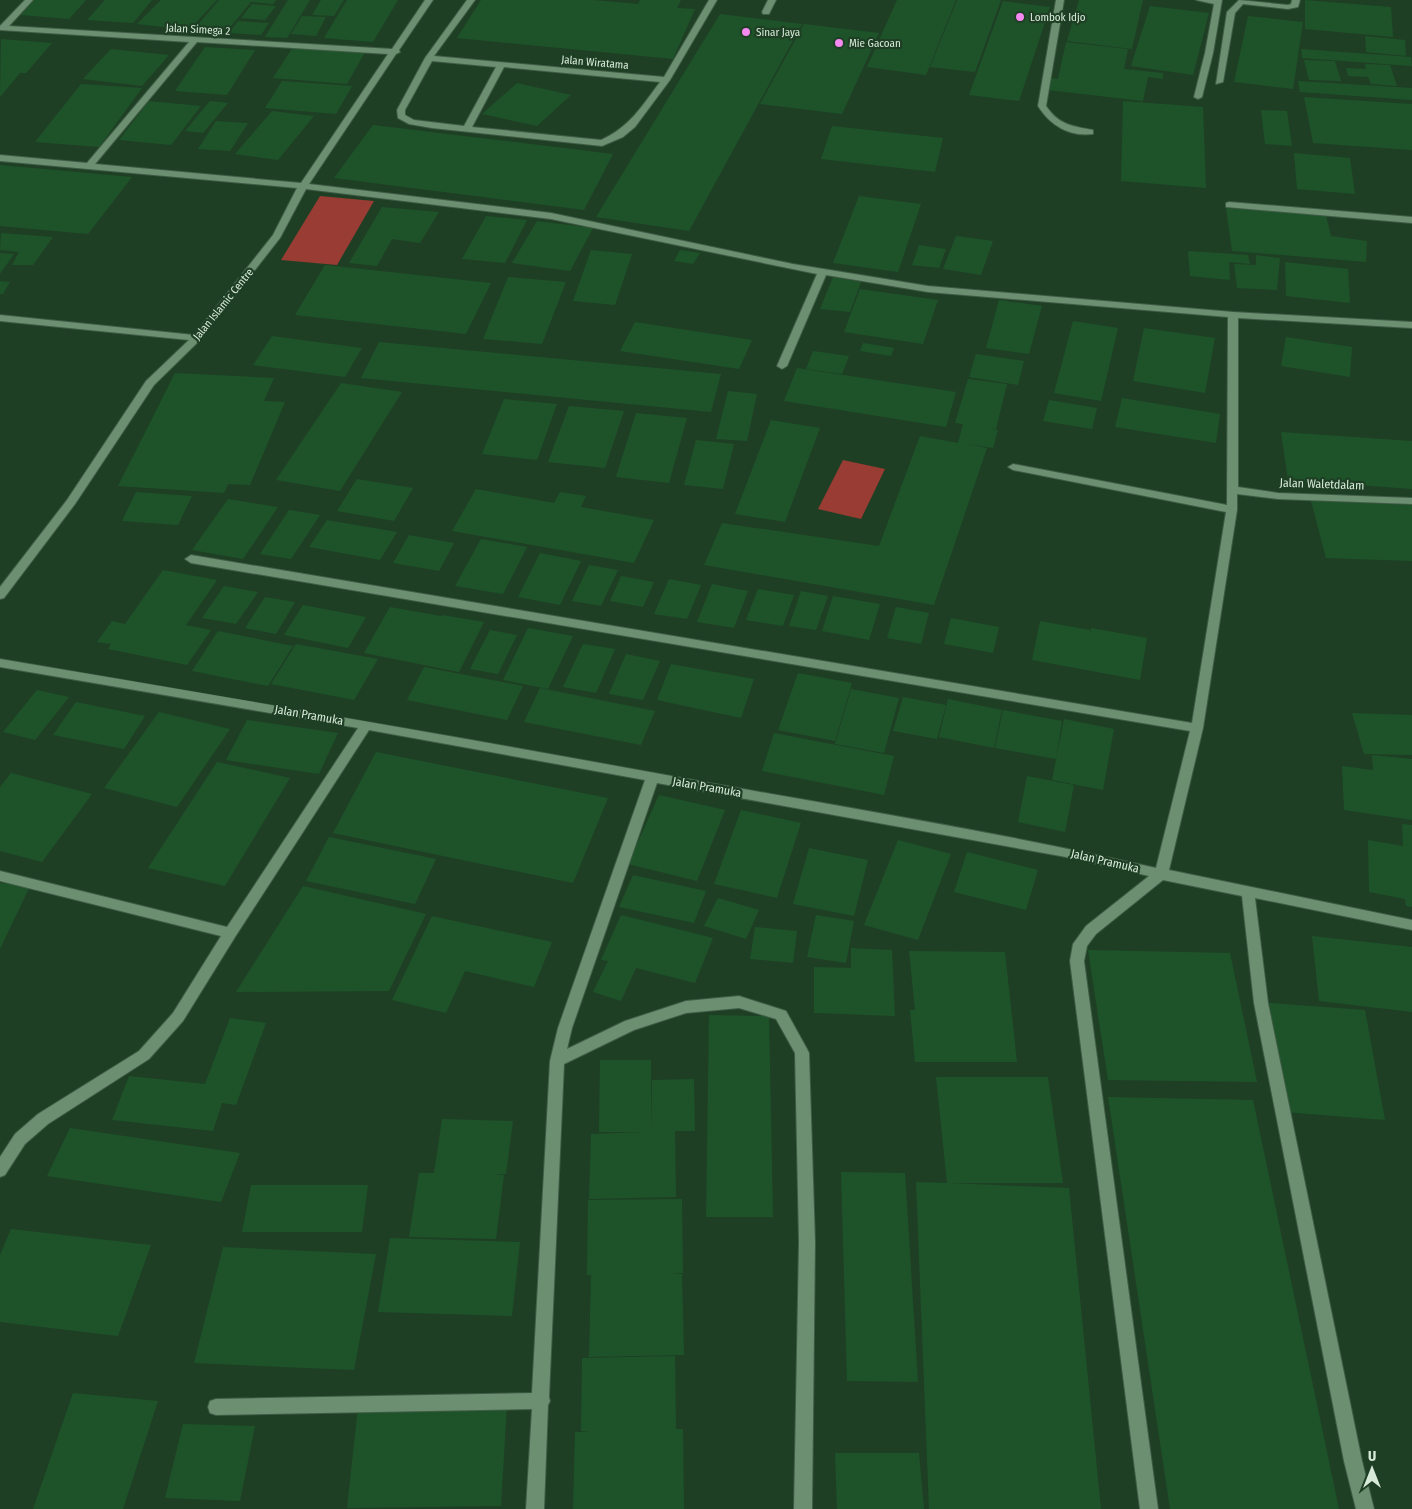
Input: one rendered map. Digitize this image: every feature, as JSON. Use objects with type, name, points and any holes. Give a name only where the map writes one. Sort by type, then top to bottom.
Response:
[{"type":"street","points":[[2,28],[29,0]]},
{"type":"street","name":"Jalan Islamic Centre","points":[[0,595],[72,502],[150,383],[197,338],[277,236],[303,186],[396,52],[429,0]]},
{"type":"street","points":[[471,0],[429,58],[401,110],[401,116],[412,122],[602,143],[620,135],[632,125],[666,80],[713,0]]},
{"type":"street","points":[[766,12],[772,0]]},
{"type":"street","points":[[1060,0],[1042,106],[1049,119],[1063,128],[1090,132]]},
{"type":"street","points":[[1198,97],[1209,53],[1217,1],[1200,0]]},
{"type":"street","points":[[1219,82],[1232,12],[1243,1],[1288,7],[1295,6],[1296,0]]},
{"type":"street","name":"Jalan Simega 2","points":[[2,28],[396,52]]},
{"type":"street","points":[[89,166],[195,40]]},
{"type":"street","name":"Jalan Wiratama","points":[[429,58],[666,80]]},
{"type":"street","points":[[466,129],[501,65]]},
{"type":"street","points":[[0,158],[303,186],[551,216],[823,271],[928,289],[1233,315],[1412,326]]},
{"type":"street","points":[[1228,205],[1412,220]]},
{"type":"street","points":[[782,366],[823,271]]},
{"type":"street","points":[[1149,1509],[1077,961],[1080,944],[1091,930],[1161,874],[1197,728],[1232,510],[1233,315]]},
{"type":"street","points":[[0,318],[197,338]]},
{"type":"street","points":[[1013,466],[1232,510]]},
{"type":"street","name":"Jalan Waletdalam","points":[[1232,490],[1278,496],[1412,501]]},
{"type":"street","points":[[191,559],[1197,728]]},
{"type":"street","name":"Jalan Pramuka","points":[[0,663],[366,725],[1066,852],[1161,874],[1412,925]]},
{"type":"street","points":[[0,1170],[20,1139],[43,1119],[144,1055],[163,1036],[178,1017],[230,933],[366,725]]},
{"type":"street","points":[[535,1509],[542,1401],[557,1061],[565,1028],[653,778]]},
{"type":"street","points":[[0,876],[230,933]]},
{"type":"street","points":[[1248,892],[1261,1003],[1353,1461],[1365,1509]]},
{"type":"street","points":[[557,1061],[630,1025],[686,1007],[739,1002],[781,1015],[802,1053],[807,1242],[803,1509]]},
{"type":"street","points":[[216,1407],[542,1401]]},
{"type":"shaded area","points":[[320,196],[374,201],[337,265],[281,260]]},
{"type":"shaded area","points":[[843,460],[885,469],[861,519],[818,509]]},
{"type":"building","points":[[34,0],[86,0],[69,19],[21,15]]},
{"type":"building","points":[[105,0],[152,0],[133,23],[87,20]]},
{"type":"building","points":[[161,0],[217,0],[189,30],[137,24]]},
{"type":"building","points":[[219,0],[276,0],[273,4],[251,2],[227,31],[195,28]]},
{"type":"building","points":[[288,0],[310,0],[287,38],[265,37]]},
{"type":"building","points":[[321,0],[344,0],[334,16],[312,15]]},
{"type":"building","points":[[347,0],[398,0],[373,42],[324,38]]},
{"type":"building","points":[[481,0],[593,0],[638,4],[640,0],[681,0],[677,8],[695,9],[673,59],[457,38]]},
{"type":"building","points":[[897,0],[956,0],[926,75],[867,67]]},
{"type":"building","points":[[957,0],[1001,0],[975,72],[930,67]]},
{"type":"building","points":[[1079,0],[1143,0],[1132,49],[1067,41]]},
{"type":"building","points":[[1305,0],[1391,7],[1393,37],[1305,29]]},
{"type":"building","points":[[1003,1],[1050,7],[1019,101],[969,95]]},
{"type":"building","points":[[252,4],[276,6],[265,20],[241,18]]},
{"type":"building","points":[[1150,6],[1209,13],[1193,75],[1131,66]]},
{"type":"building","points":[[720,14],[802,24],[689,231],[596,217]]},
{"type":"building","points":[[302,16],[326,17],[316,36],[291,34]]},
{"type":"building","points":[[1248,16],[1303,22],[1293,89],[1234,82]]},
{"type":"building","points":[[238,21],[269,23],[261,35],[229,33]]},
{"type":"building","points":[[804,24],[879,33],[842,114],[760,104]]},
{"type":"building","points":[[1365,36],[1405,40],[1406,56],[1366,52]]},
{"type":"building","points":[[1,39],[52,43],[26,73],[20,73],[0,97]]},
{"type":"building","points":[[1066,42],[1128,49],[1124,69],[1163,73],[1163,79],[1148,77],[1143,101],[1048,90],[1051,78],[1058,79]]},
{"type":"building","points":[[205,47],[255,50],[227,95],[175,91]]},
{"type":"building","points":[[293,47],[365,52],[347,84],[273,78]]},
{"type":"building","points":[[111,49],[169,55],[142,86],[83,79]]},
{"type":"building","points":[[1301,49],[1411,57],[1412,66],[1302,58]]},
{"type":"building","points":[[1304,60],[1335,61],[1341,81],[1309,80]]},
{"type":"building","points":[[1365,64],[1390,65],[1397,86],[1371,84],[1368,77],[1348,76],[1346,68],[1366,69]]},
{"type":"building","points":[[282,81],[352,86],[336,114],[265,108]]},
{"type":"building","points":[[1298,81],[1412,88],[1412,100],[1300,92]]},
{"type":"building","points":[[517,83],[571,95],[537,126],[482,114]]},
{"type":"building","points":[[81,84],[142,88],[99,147],[35,142]]},
{"type":"building","points":[[1304,97],[1412,104],[1412,150],[1313,143]]},
{"type":"building","points":[[149,101],[201,106],[171,145],[119,140]]},
{"type":"building","points":[[210,101],[228,103],[203,133],[185,131]]},
{"type":"building","points":[[1123,101],[1203,107],[1206,188],[1121,181]]},
{"type":"building","points":[[1261,110],[1287,111],[1292,146],[1265,144]]},
{"type":"building","points":[[272,111],[314,116],[278,160],[235,154]]},
{"type":"building","points":[[216,121],[248,123],[230,151],[198,149]]},
{"type":"building","points":[[373,125],[613,154],[584,210],[334,178]]},
{"type":"building","points":[[832,126],[943,138],[935,172],[821,159]]},
{"type":"building","points":[[1294,153],[1350,158],[1355,194],[1297,189]]},
{"type":"building","points":[[0,165],[132,177],[88,234],[0,226]]},
{"type":"building","points":[[859,196],[921,204],[898,272],[833,263]]},
{"type":"building","points":[[382,207],[439,212],[420,243],[392,239],[377,266],[349,263]]},
{"type":"building","points":[[1226,208],[1326,215],[1331,236],[1367,241],[1366,262],[1232,251]]},
{"type":"building","points":[[486,216],[527,220],[505,263],[462,259]]},
{"type":"building","points":[[537,221],[593,228],[570,271],[512,263]]},
{"type":"building","points":[[1,233],[53,237],[33,265],[12,265],[19,252],[0,250]]},
{"type":"building","points":[[956,236],[993,241],[981,275],[943,269]]},
{"type":"building","points":[[919,245],[946,249],[939,268],[912,265]]},
{"type":"building","points":[[591,250],[632,254],[615,305],[573,301]]},
{"type":"building","points":[[680,250],[700,253],[693,264],[674,261]]},
{"type":"building","points":[[1188,251],[1248,255],[1250,264],[1229,262],[1230,280],[1190,276]]},
{"type":"building","points":[[0,253],[14,254],[0,274]]},
{"type":"building","points":[[1256,255],[1280,258],[1277,290],[1237,288],[1234,264],[1256,265]]},
{"type":"building","points":[[1285,262],[1348,269],[1350,303],[1286,296]]},
{"type":"building","points":[[325,265],[491,283],[466,334],[295,315]]},
{"type":"building","points":[[508,277],[566,282],[542,344],[483,339]]},
{"type":"building","points":[[833,277],[861,282],[850,312],[820,309]]},
{"type":"building","points":[[0,281],[10,282],[3,294],[0,294]]},
{"type":"building","points":[[860,289],[938,300],[923,344],[844,332]]},
{"type":"building","points":[[999,300],[1042,306],[1029,354],[986,348]]},
{"type":"building","points":[[1073,321],[1118,328],[1101,401],[1054,393]]},
{"type":"building","points":[[635,322],[752,340],[739,369],[620,351]]},
{"type":"building","points":[[1144,328],[1215,338],[1205,393],[1133,381]]},
{"type":"building","points":[[272,336],[362,348],[345,377],[253,365]]},
{"type":"building","points":[[1286,337],[1352,347],[1350,377],[1281,366]]},
{"type":"building","points":[[379,342],[721,374],[711,412],[361,378]]},
{"type":"building","points":[[863,343],[894,348],[891,356],[860,351]]},
{"type":"building","points":[[813,351],[849,356],[842,374],[806,369]]},
{"type":"building","points":[[976,354],[1024,361],[1018,385],[969,377]]},
{"type":"building","points":[[797,368],[956,392],[946,427],[784,401]]},
{"type":"building","points":[[175,373],[274,378],[264,401],[285,402],[250,485],[228,484],[224,493],[118,486]]},
{"type":"building","points":[[968,379],[1007,384],[996,429],[990,428],[998,430],[993,448],[964,443],[987,448],[934,605],[704,565],[722,523],[879,546],[920,436],[958,443],[963,424],[955,423]]},
{"type":"building","points":[[341,383],[402,392],[340,491],[276,480]]},
{"type":"building","points":[[728,391],[757,394],[747,441],[716,439]]},
{"type":"building","points":[[1122,398],[1220,414],[1216,443],[1115,427]]},
{"type":"building","points":[[504,399],[557,404],[537,460],[482,454]]},
{"type":"building","points":[[1049,400],[1097,408],[1092,429],[1043,421]]},
{"type":"building","points":[[569,406],[624,411],[605,468],[548,462]]},
{"type":"building","points":[[636,413],[687,418],[669,483],[616,477]]},
{"type":"building","points":[[771,420],[820,428],[785,522],[735,514]]},
{"type":"building","points":[[1281,432],[1412,441],[1412,489],[1288,480]]},
{"type":"building","points":[[696,440],[734,444],[723,489],[684,485]]},
{"type":"building","points":[[357,479],[413,488],[394,521],[337,511]]},
{"type":"building","points":[[476,489],[554,503],[560,492],[586,496],[581,507],[654,520],[634,563],[452,531]]},
{"type":"building","points":[[136,492],[192,496],[178,525],[122,521]]},
{"type":"building","points":[[228,499],[278,507],[243,559],[192,550]]},
{"type":"building","points":[[1311,501],[1412,505],[1412,561],[1326,558]]},
{"type":"building","points":[[289,510],[320,515],[291,559],[260,554]]},
{"type":"building","points":[[327,520],[397,532],[380,560],[309,547]]},
{"type":"building","points":[[409,535],[454,543],[439,571],[393,563]]},
{"type":"building","points":[[481,539],[527,547],[503,594],[455,586]]},
{"type":"building","points":[[540,553],[581,561],[560,605],[518,597]]},
{"type":"building","points":[[589,565],[618,570],[601,606],[572,601]]},
{"type":"building","points":[[163,570],[217,580],[186,625],[140,616],[211,630],[187,665],[108,649],[111,644],[97,642],[112,621],[125,624]]},
{"type":"building","points":[[621,576],[654,582],[643,607],[610,601]]},
{"type":"building","points":[[669,579],[701,585],[687,619],[654,614]]},
{"type":"building","points":[[712,584],[748,591],[734,628],[697,622]]},
{"type":"building","points":[[224,586],[258,592],[236,624],[202,618]]},
{"type":"building","points":[[758,589],[794,595],[783,626],[746,620]]},
{"type":"building","points":[[801,591],[828,596],[816,630],[789,626]]},
{"type":"building","points":[[833,596],[880,604],[869,640],[822,631]]},
{"type":"building","points":[[265,597],[295,602],[276,634],[245,628]]},
{"type":"building","points":[[303,605],[366,617],[348,648],[284,635]]},
{"type":"building","points":[[390,607],[484,622],[459,672],[364,653]]},
{"type":"building","points":[[896,607],[929,613],[921,644],[887,638]]},
{"type":"building","points":[[951,618],[999,627],[993,653],[944,644]]},
{"type":"building","points":[[1040,621],[1090,630],[1090,635],[1091,628],[1147,638],[1140,680],[1032,660]]},
{"type":"building","points":[[528,628],[573,636],[548,689],[503,680]]},
{"type":"building","points":[[490,630],[517,635],[498,674],[470,669]]},
{"type":"building","points":[[218,631],[293,646],[268,686],[192,671]]},
{"type":"building","points":[[296,644],[378,659],[354,700],[271,684]]},
{"type":"building","points":[[583,644],[615,649],[596,693],[563,687]]},
{"type":"building","points":[[626,654],[660,661],[643,700],[609,694]]},
{"type":"building","points":[[671,664],[754,679],[741,718],[657,700]]},
{"type":"building","points":[[424,667],[523,686],[507,720],[407,700]]},
{"type":"building","points":[[798,673],[852,683],[835,741],[778,730]]},
{"type":"building","points":[[540,688],[655,711],[641,745],[524,722]]},
{"type":"building","points":[[851,689],[899,698],[884,753],[835,744]]},
{"type":"building","points":[[37,690],[69,697],[35,740],[3,732]]},
{"type":"building","points":[[903,697],[946,705],[937,739],[893,731]]},
{"type":"building","points":[[948,699],[1002,710],[994,748],[939,737]]},
{"type":"building","points":[[76,702],[145,716],[124,749],[53,735]]},
{"type":"building","points":[[1003,710],[1062,721],[1056,759],[995,748]]},
{"type":"building","points":[[159,712],[230,729],[177,807],[104,788]]},
{"type":"building","points":[[1352,713],[1412,715],[1412,755],[1364,754]]},
{"type":"building","points":[[1064,719],[1114,729],[1103,790],[1052,780]]},
{"type":"building","points":[[247,720],[338,733],[319,774],[226,760]]},
{"type":"building","points":[[774,733],[894,756],[884,795],[762,771]]},
{"type":"building","points":[[376,752],[608,798],[573,883],[333,833]]},
{"type":"building","points":[[1372,755],[1412,759],[1412,820],[1344,810],[1342,766],[1373,770]]},
{"type":"building","points":[[217,762],[290,778],[225,886],[148,868]]},
{"type":"building","points":[[11,773],[92,794],[42,862],[0,851],[0,787]]},
{"type":"building","points":[[1027,776],[1074,785],[1065,832],[1018,822]]},
{"type":"building","points":[[659,795],[725,810],[697,881],[628,864]]},
{"type":"building","points":[[741,810],[801,823],[777,898],[714,884]]},
{"type":"building","points":[[1402,824],[1412,825],[1412,907],[1406,906],[1405,899],[1369,892],[1368,840],[1403,846]]},
{"type":"building","points":[[329,837],[436,859],[415,904],[306,881]]},
{"type":"building","points":[[898,840],[951,854],[918,940],[864,925]]},
{"type":"building","points":[[809,848],[868,860],[854,916],[793,904]]},
{"type":"building","points":[[967,852],[1038,870],[1026,910],[954,892]]},
{"type":"building","points":[[633,875],[706,891],[694,923],[619,907]]},
{"type":"building","points":[[0,883],[30,886],[0,949]]},
{"type":"building","points":[[303,886],[426,914],[389,991],[236,992]]},
{"type":"building","points":[[718,898],[759,910],[746,939],[704,926]]},
{"type":"building","points":[[621,915],[713,938],[695,983],[636,968],[621,1001],[593,992],[608,961],[601,960]]},
{"type":"building","points":[[816,915],[854,921],[846,963],[807,957]]},
{"type":"building","points":[[432,916],[552,942],[534,987],[465,971],[446,1013],[392,1000]]},
{"type":"building","points":[[755,927],[797,931],[793,963],[750,959]]},
{"type":"building","points":[[1312,936],[1412,947],[1412,1012],[1319,1001]]},
{"type":"building","points":[[851,948],[892,950],[895,1016],[814,1013],[814,967],[851,968]]},
{"type":"building","points":[[1088,950],[1230,953],[1257,1082],[1108,1080]]},
{"type":"building","points":[[909,951],[1005,952],[1017,1062],[915,1062],[910,1010],[915,1010]]},
{"type":"building","points":[[1269,1003],[1365,1010],[1385,1120],[1284,1112]]},
{"type":"building","points":[[709,1015],[769,1016],[773,1217],[706,1217]]},
{"type":"building","points":[[230,1018],[266,1023],[236,1105],[222,1103],[213,1131],[112,1120],[129,1076],[205,1084]]},
{"type":"building","points":[[600,1060],[651,1060],[651,1132],[652,1080],[694,1079],[695,1131],[675,1131],[676,1197],[589,1199],[591,1134],[646,1132],[599,1132]]},
{"type":"building","points":[[936,1077],[1048,1077],[1063,1183],[948,1183],[1069,1188],[1101,1509],[929,1509],[916,1182],[947,1183]]},
{"type":"building","points":[[1108,1097],[1253,1100],[1339,1509],[1170,1509]]},
{"type":"building","points":[[442,1119],[513,1121],[506,1174],[492,1174],[504,1175],[496,1239],[409,1237],[419,1173],[434,1173]]},
{"type":"building","points":[[70,1128],[240,1153],[221,1202],[47,1176]]},
{"type":"building","points":[[841,1172],[905,1173],[918,1382],[847,1381]]},
{"type":"building","points":[[251,1185],[368,1185],[362,1232],[242,1232]]},
{"type":"building","points":[[682,1199],[683,1273],[671,1273],[682,1274],[684,1355],[589,1357],[591,1275],[587,1275],[588,1200]]},
{"type":"building","points":[[11,1229],[151,1245],[118,1336],[0,1322],[0,1255]]},
{"type":"building","points":[[390,1238],[520,1242],[512,1316],[378,1312]]},
{"type":"building","points":[[223,1247],[376,1254],[354,1370],[194,1363]]},
{"type":"building","points":[[675,1356],[676,1429],[683,1429],[684,1509],[573,1509],[575,1432],[591,1432],[581,1431],[582,1358]]},
{"type":"building","points":[[73,1393],[158,1401],[123,1509],[33,1509]]},
{"type":"building","points":[[507,1405],[501,1506],[347,1508],[358,1407]]},
{"type":"building","points":[[183,1424],[255,1426],[240,1501],[165,1498]]},
{"type":"building","points":[[835,1453],[919,1453],[924,1509],[837,1509]]},
{"type":"place","name":"Lombok Idjo","points":[[1020,17]]},
{"type":"place","name":"Sinar Jaya","points":[[746,32]]},
{"type":"place","name":"Mie Gacoan","points":[[839,43]]}]
